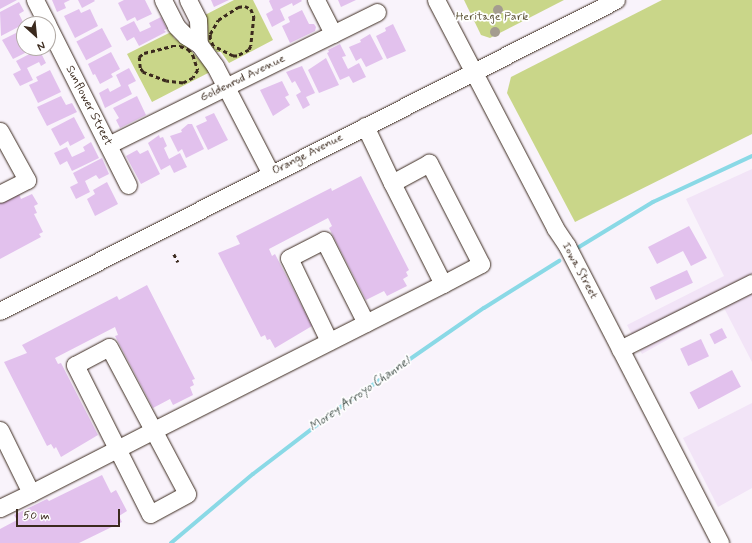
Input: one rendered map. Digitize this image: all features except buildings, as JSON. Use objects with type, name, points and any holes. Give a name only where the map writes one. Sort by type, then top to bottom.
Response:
[{"type":"street","name":"Sunflower Street","points":[[35,0],[43,16]]},
{"type":"street","points":[[163,0],[180,32],[199,44],[215,66],[271,174]]},
{"type":"street","points":[[188,0],[198,20],[199,44]]},
{"type":"street","points":[[316,0],[334,34]]},
{"type":"street","name":"Iowa Street","points":[[436,0],[555,228],[567,246],[720,543]]},
{"type":"street","name":"Orange Avenue","points":[[0,311],[616,0]]},
{"type":"street","name":"Goldenrod Avenue","points":[[108,145],[377,12]]},
{"type":"street","name":"Sunflower Street","points":[[56,43],[128,185]]},
{"type":"street","points":[[365,126],[392,183],[444,284]]},
{"type":"street","points":[[0,131],[26,180],[0,194]]},
{"type":"street","points":[[0,508],[481,264],[429,163],[392,183]]},
{"type":"street","points":[[329,341],[289,258],[324,240],[366,323]]},
{"type":"street","points":[[620,349],[752,283]]},
{"type":"street","points":[[109,347],[152,431],[187,494],[150,514],[75,365],[109,347]]},
{"type":"street","points":[[0,430],[31,493]]},
{"type":"path","points":[[238,6],[245,6],[251,9],[254,18],[251,35],[251,46],[249,50],[236,56],[213,46],[210,39],[212,28],[218,20],[238,6]]},
{"type":"path","points":[[172,46],[180,46],[188,49],[197,63],[198,70],[196,76],[183,83],[166,81],[144,72],[140,68],[139,57],[144,53],[172,46]]},
{"type":"path","points":[[174,254],[178,262]]},
{"type":"shaded area","points":[[752,169],[752,362],[724,308],[642,354],[627,325],[724,276],[686,199]]},
{"type":"shaded area","points":[[752,403],[752,488],[718,507],[683,438]]},
{"type":"green space","points":[[234,0],[253,0],[273,40],[229,63],[221,52],[217,52],[212,47],[207,39],[208,26],[205,15]]},
{"type":"green space","name":"Heritage Park","points":[[464,0],[564,0],[490,38],[481,35]]},
{"type":"green space","points":[[662,0],[752,0],[752,134],[575,222],[507,93],[511,77]]},
{"type":"green space","points":[[171,32],[174,38],[187,46],[210,72],[152,102],[127,54]]},
{"type":"waterway","name":"Morey Arroyo Channel","points":[[579,247],[653,202],[752,156]]},
{"type":"waterway","name":"Morey Arroyo Channel","points":[[171,543],[253,474],[335,411],[484,308],[559,261]]}]
